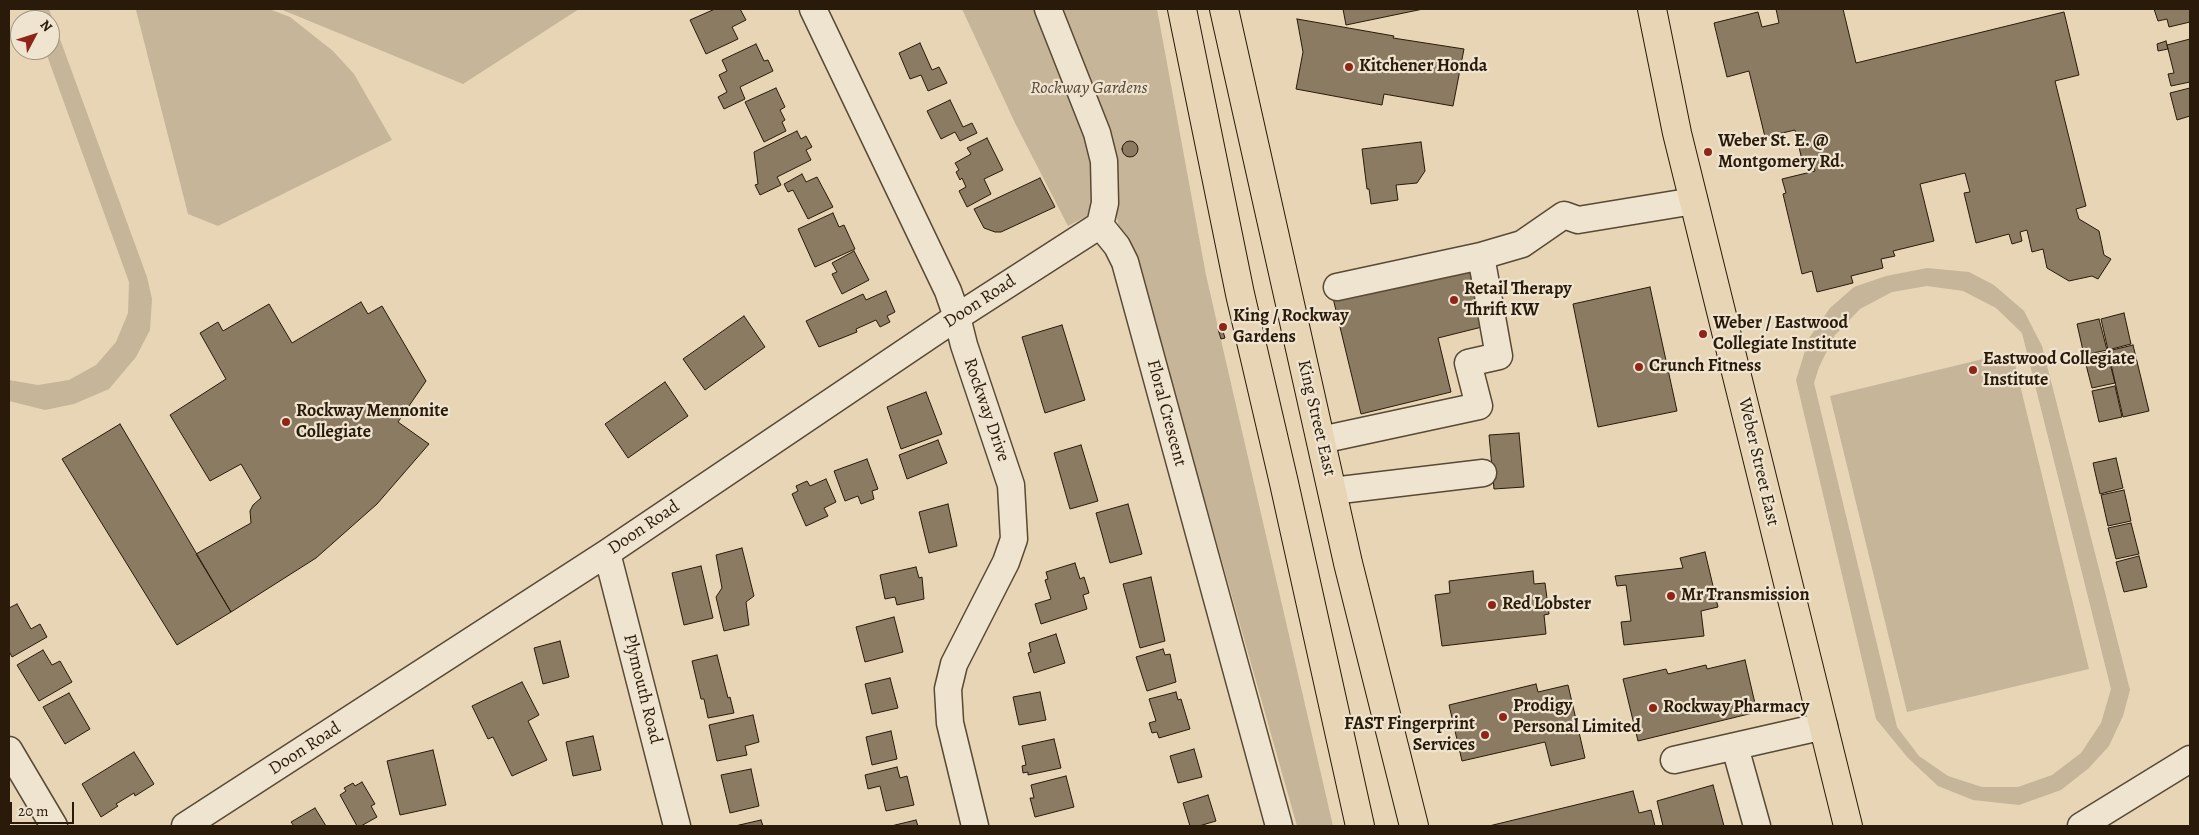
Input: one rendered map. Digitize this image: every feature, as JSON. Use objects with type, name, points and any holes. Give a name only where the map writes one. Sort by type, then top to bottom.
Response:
[{"type":"main road","points":[[1182,9],[1240,294],[1360,826]]},
{"type":"main road","name":"King Street East","points":[[1224,9],[1332,492],[1414,826]]},
{"type":"main road","name":"Weber Street East","points":[[1652,9],[1662,68],[1767,503],[1848,826]]},
{"type":"street","name":"Rockway Drive","points":[[813,9],[944,282],[1011,485],[1014,539],[1006,562],[954,664],[948,690],[950,723],[975,826]]},
{"type":"street","points":[[1048,9],[1097,132],[1104,161],[1105,203],[1100,225]]},
{"type":"street","points":[[1337,287],[1481,256],[1522,244],[1564,215],[1578,220],[1694,201]]},
{"type":"street","name":"Doon Road","points":[[185,826],[607,553],[957,317],[1100,225]]},
{"type":"street","name":"Floral Crescent","points":[[1100,225],[1117,246],[1125,262],[1279,826]]},
{"type":"street","points":[[1321,440],[1479,406],[1468,363],[1499,356],[1481,256]]},
{"type":"street","points":[[1332,492],[1484,473]]},
{"type":"street","name":"Plymouth Road","points":[[607,553],[677,826]]},
{"type":"street","points":[[1674,760],[1824,726]]},
{"type":"street","points":[[1736,746],[1757,826]]},
{"type":"street","points":[[9,750],[54,826]]},
{"type":"street","points":[[2081,826],[2190,760]]},
{"type":"green space","points":[[30,9],[49,10],[30,10]]},
{"type":"green space","points":[[269,9],[290,17],[333,51],[354,74],[392,140],[218,226],[188,214],[136,10]]},
{"type":"green space","points":[[280,9],[579,9],[463,84]]},
{"type":"green space","name":"Rockway Gardens","points":[[962,9],[1157,9],[1206,275],[1333,826],[1297,826],[1143,282],[1120,234],[1114,202],[1068,226],[1015,123]]},
{"type":"green space","points":[[60,39],[147,277],[152,299],[150,330],[136,357],[109,389],[74,404],[45,410],[9,401],[9,380],[38,385],[69,380],[96,365],[116,342],[128,313],[129,282],[49,60],[60,60]]},
{"type":"green space","points":[[1927,268],[1969,272],[1994,285],[2024,311],[2042,346],[2130,690],[2123,716],[2109,746],[2089,768],[2061,790],[2019,805],[1973,800],[1938,786],[1908,758],[1876,719],[1796,380],[1809,338],[1830,308],[1854,287],[1886,276]],"holes":[[[1927,286],[1963,291],[1996,308],[2022,333],[2111,689],[2101,723],[2081,753],[2052,775],[2018,787],[1982,787],[1948,776],[1919,756],[1897,727],[1814,383],[1819,367],[1835,335],[1860,309],[1892,292]]]},
{"type":"green space","points":[[2012,352],[2089,669],[1907,712],[1830,396]]},
{"type":"building","points":[[715,9],[740,9],[746,20],[732,27],[738,39],[706,54],[690,20]]},
{"type":"building","points":[[1343,9],[1423,9],[1346,25]]},
{"type":"building","points":[[1776,9],[1843,9],[1856,63],[2064,12],[2079,75],[2055,81],[2086,206],[2076,209],[2079,219],[2099,231],[2104,255],[2111,259],[2098,279],[2092,276],[2069,281],[2047,268],[2043,249],[2032,252],[2027,230],[2020,232],[2022,241],[2012,244],[2009,234],[1976,243],[1964,193],[1970,192],[1965,173],[1920,184],[1934,241],[1893,251],[1895,256],[1881,259],[1883,268],[1851,276],[1853,283],[1817,292],[1812,271],[1802,274],[1783,194],[1786,193],[1782,179],[1815,171],[1812,158],[1802,160],[1795,130],[1765,137],[1749,71],[1727,77],[1714,23],[1758,12],[1762,27],[1779,23]]},
{"type":"building","points":[[2154,9],[2190,9],[2190,22],[2169,27],[2167,19],[2158,21]]},
{"type":"building","points":[[1297,19],[1394,36],[1393,38],[1464,49],[1453,106],[1384,94],[1382,105],[1296,89],[1303,52]]},
{"type":"building","points":[[2190,39],[2190,82],[2171,86],[2168,74],[2174,73],[2167,45]]},
{"type":"building","points":[[2166,41],[2168,49],[2158,51],[2157,44]]},
{"type":"building","points":[[920,43],[932,70],[939,67],[947,83],[928,91],[921,75],[910,79],[899,53]]},
{"type":"building","points":[[756,44],[764,61],[768,60],[773,71],[740,87],[745,99],[724,109],[718,97],[727,92],[719,75],[727,71],[722,60]]},
{"type":"building","points":[[776,88],[785,107],[780,110],[785,120],[782,122],[786,131],[764,142],[745,102]]},
{"type":"building","points":[[2190,88],[2190,116],[2177,120],[2170,93]]},
{"type":"building","points":[[950,100],[963,127],[972,123],[977,133],[960,141],[955,132],[941,139],[927,111]]},
{"type":"building","points":[[797,131],[801,139],[806,136],[812,147],[806,150],[811,160],[777,177],[781,185],[760,195],[755,185],[758,184],[754,152]]},
{"type":"building","points":[[987,138],[1003,170],[984,179],[991,194],[967,207],[959,191],[966,187],[962,178],[960,180],[956,172],[959,170],[955,163],[971,154],[967,148]]},
{"type":"building","points":[[1127,141],[1133,141],[1138,146],[1136,155],[1127,157],[1122,152],[1122,146]]},
{"type":"building","points":[[1421,142],[1425,171],[1417,183],[1396,185],[1398,200],[1371,204],[1369,189],[1367,189],[1362,149]]},
{"type":"building","points":[[802,174],[806,182],[817,177],[833,207],[808,219],[793,190],[788,192],[784,184]]},
{"type":"building","points":[[1040,178],[1055,207],[1001,232],[984,228],[974,209]]},
{"type":"building","points":[[833,213],[839,227],[844,225],[855,249],[815,267],[798,229]]},
{"type":"building","points":[[854,251],[869,280],[842,294],[832,274],[837,272],[832,263]]},
{"type":"building","points":[[1470,265],[1486,326],[1438,338],[1451,392],[1361,414],[1333,298]]},
{"type":"building","points":[[1650,287],[1677,411],[1598,427],[1573,304]]},
{"type":"building","points":[[886,291],[895,312],[887,316],[890,322],[880,327],[876,320],[856,329],[857,332],[819,347],[806,321],[863,294],[866,300]]},
{"type":"building","points":[[361,302],[368,314],[382,306],[426,381],[398,422],[429,444],[377,504],[316,558],[231,612],[196,554],[251,523],[250,511],[253,505],[261,498],[241,464],[210,481],[170,415],[226,379],[200,333],[218,322],[223,331],[269,304],[292,343]]},
{"type":"building","points":[[2124,313],[2131,344],[2108,350],[2101,319]]},
{"type":"building","points":[[744,316],[765,347],[705,390],[683,359]]},
{"type":"building","points":[[2099,319],[2107,350],[2084,355],[2077,324]]},
{"type":"building","points":[[1062,325],[1085,400],[1045,413],[1022,337]]},
{"type":"building","points":[[1222,328],[1225,338],[1221,339],[1218,329]]},
{"type":"building","points":[[2133,345],[2149,411],[2123,417],[2108,351]]},
{"type":"building","points":[[2107,352],[2115,383],[2092,388],[2084,357]]},
{"type":"building","points":[[665,382],[688,416],[628,458],[605,424]]},
{"type":"building","points":[[2115,386],[2122,417],[2099,422],[2092,391]]},
{"type":"building","points":[[926,392],[942,434],[901,449],[887,407]]},
{"type":"building","points":[[120,424],[231,612],[177,645],[62,459]]},
{"type":"building","points":[[1519,433],[1524,487],[1494,489],[1489,435]]},
{"type":"building","points":[[938,440],[947,463],[907,479],[899,455]]},
{"type":"building","points":[[1081,445],[1098,501],[1070,509],[1054,453]]},
{"type":"building","points":[[2116,458],[2123,488],[2100,494],[2093,463]]},
{"type":"building","points":[[867,459],[878,489],[872,491],[874,499],[861,504],[858,496],[845,501],[834,471]]},
{"type":"building","points":[[826,479],[836,502],[824,508],[828,516],[806,526],[792,494],[798,491],[796,486],[807,481],[810,486]]},
{"type":"building","points":[[2124,490],[2131,521],[2108,526],[2101,495]]},
{"type":"building","points":[[948,504],[957,546],[929,553],[919,512]]},
{"type":"building","points":[[1128,504],[1142,554],[1110,563],[1096,513]]},
{"type":"building","points":[[2131,523],[2139,554],[2116,559],[2108,528]]},
{"type":"building","points":[[742,548],[754,596],[746,602],[749,625],[724,631],[716,597],[722,588],[716,555]]},
{"type":"building","name":"Mr Transmission","points":[[1705,552],[1718,607],[1701,611],[1704,636],[1624,645],[1621,622],[1631,621],[1626,585],[1617,586],[1615,576],[1683,568],[1680,558]]},
{"type":"building","points":[[2139,556],[2147,587],[2124,592],[2116,562]]},
{"type":"building","points":[[1075,563],[1080,579],[1084,577],[1089,593],[1083,595],[1087,609],[1041,624],[1035,604],[1051,599],[1045,580],[1048,579],[1046,572]]},
{"type":"building","points":[[701,566],[713,618],[684,625],[672,573]]},
{"type":"building","points":[[916,567],[919,578],[922,577],[924,599],[897,605],[895,597],[885,599],[880,575]]},
{"type":"building","name":"Red Lobster","points":[[1533,571],[1534,584],[1545,583],[1549,614],[1544,615],[1546,634],[1442,646],[1435,595],[1450,593],[1449,581]]},
{"type":"building","points":[[1151,577],[1165,641],[1140,648],[1123,584]]},
{"type":"building","points":[[17,604],[31,629],[40,624],[47,637],[12,657],[9,651],[9,608]]},
{"type":"building","points":[[894,617],[903,652],[865,662],[856,627]]},
{"type":"building","points":[[1056,634],[1065,663],[1034,673],[1028,653],[1031,652],[1029,643]]},
{"type":"building","points":[[560,641],[569,677],[543,684],[534,648]]},
{"type":"building","points":[[1163,649],[1165,655],[1170,654],[1176,682],[1147,691],[1136,657]]},
{"type":"building","points":[[43,650],[52,665],[60,661],[72,682],[39,701],[17,665]]},
{"type":"building","points":[[717,655],[728,698],[730,697],[734,713],[708,718],[704,699],[701,699],[692,661]]},
{"type":"building","points":[[1745,660],[1757,712],[1638,741],[1623,679],[1666,669],[1668,674],[1706,665],[1707,669]]},
{"type":"building","points":[[890,678],[898,708],[872,714],[865,684]]},
{"type":"building","points":[[522,682],[539,715],[528,721],[547,760],[512,776],[493,737],[488,739],[472,706]]},
{"type":"building","points":[[1536,684],[1538,692],[1568,685],[1585,758],[1551,766],[1545,742],[1462,761],[1449,705]]},
{"type":"building","points":[[1040,692],[1046,720],[1019,725],[1013,697]]},
{"type":"building","points":[[1176,692],[1178,700],[1181,699],[1190,729],[1159,738],[1157,732],[1152,733],[1149,723],[1156,721],[1149,699]]},
{"type":"building","points":[[69,693],[90,729],[65,744],[43,707]]},
{"type":"building","points":[[753,715],[759,742],[745,746],[747,755],[717,761],[709,725]]},
{"type":"building","points":[[891,731],[897,759],[872,765],[866,737]]},
{"type":"building","points":[[593,736],[601,770],[573,776],[566,742]]},
{"type":"building","points":[[1054,739],[1061,768],[1028,775],[1028,772],[1023,773],[1022,766],[1026,765],[1022,746]]},
{"type":"building","points":[[1194,749],[1202,777],[1178,783],[1170,756]]},
{"type":"building","points":[[433,750],[446,805],[400,815],[387,761]]},
{"type":"building","points":[[134,752],[154,784],[135,796],[134,793],[116,804],[118,806],[101,817],[82,784]]},
{"type":"building","points":[[897,767],[900,778],[907,776],[914,805],[886,811],[880,786],[868,789],[865,775]]},
{"type":"building","points":[[751,769],[759,806],[730,813],[721,775]]},
{"type":"building","points":[[1066,776],[1074,807],[1035,817],[1030,798],[1034,798],[1031,785]]},
{"type":"building","points":[[362,782],[375,804],[371,806],[377,817],[361,826],[357,826],[340,795],[346,791],[344,788],[353,783],[355,786]]},
{"type":"building","points":[[1713,785],[1724,826],[1663,826],[1657,801]]},
{"type":"building","points":[[1633,791],[1639,813],[1651,810],[1655,826],[1489,826]]},
{"type":"building","points":[[1208,795],[1216,821],[1199,826],[1190,826],[1183,803]]},
{"type":"building","points":[[315,808],[326,826],[294,826],[291,822]]},
{"type":"building","points":[[761,820],[763,826],[735,826]]},
{"type":"building","points":[[916,820],[918,826],[891,826]]},
{"type":"place","name":"Kitchener Honda","points":[[1349,67]]},
{"type":"place","name":"Weber St. E. @ Montgomery Rd.","points":[[1708,152]]},
{"type":"place","name":"Retail Therapy Thrift KW","points":[[1454,300]]},
{"type":"place","name":"King / Rockway Gardens","points":[[1223,327]]},
{"type":"place","name":"Weber / Eastwood Collegiate Institute","points":[[1703,334]]},
{"type":"place","name":"Crunch Fitness","points":[[1639,367]]},
{"type":"place","name":"Eastwood Collegiate Institute","points":[[1973,370]]},
{"type":"place","name":"Rockway Mennonite Collegiate","points":[[286,422]]},
{"type":"place","name":"Mr Transmission","points":[[1671,596]]},
{"type":"place","name":"Red Lobster","points":[[1492,605]]},
{"type":"place","name":"Rockway Pharmacy","points":[[1653,708]]},
{"type":"place","name":"Prodigy Personal Limited","points":[[1503,717]]},
{"type":"place","name":"FAST Fingerprint Services","points":[[1485,735]]}]
